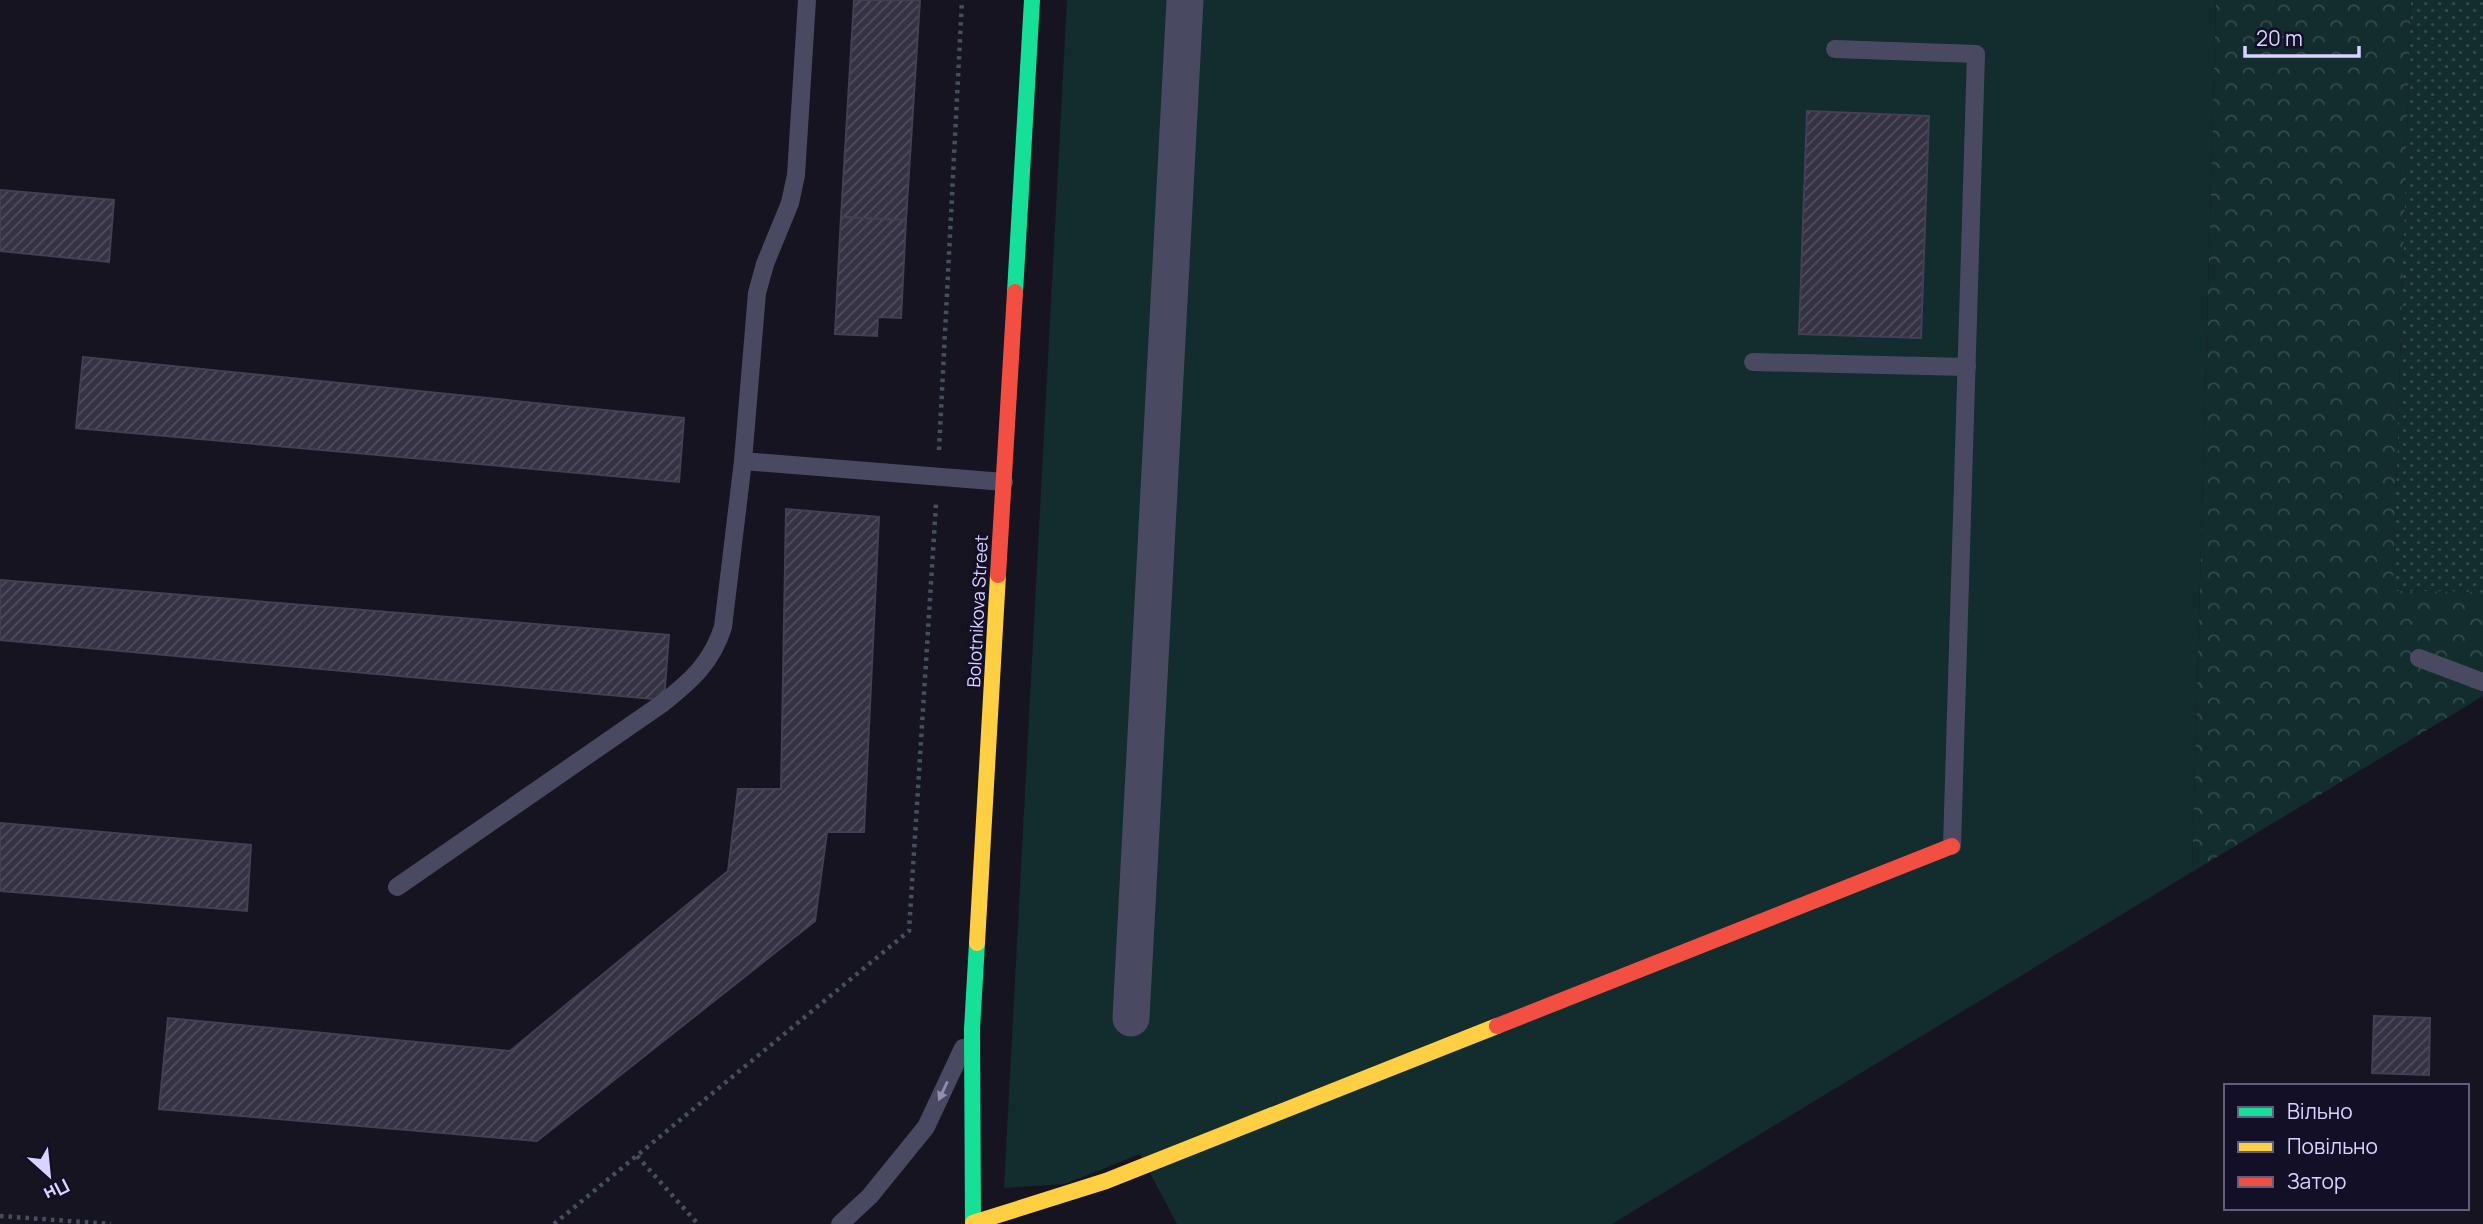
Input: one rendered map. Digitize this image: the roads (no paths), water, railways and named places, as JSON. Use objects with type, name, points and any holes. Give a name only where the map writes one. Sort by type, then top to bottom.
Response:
[{"type":"main road","name":"Bolotnikova Street","points":[[973,1223],[972,1029],[1032,0]]},
{"type":"main road","points":[[973,1223],[1106,1181],[1952,846]]},
{"type":"street","points":[[1131,1018],[1185,0]]},
{"type":"lane","points":[[397,887],[663,703],[697,676],[716,651],[723,627],[743,461],[757,293],[765,264],[790,203],[796,175],[807,0]]},
{"type":"lane","points":[[1835,49],[1976,54],[1952,846]]},
{"type":"lane","points":[[1752,362],[1967,367]]},
{"type":"lane","points":[[743,461],[1004,482]]},
{"type":"lane","points":[[2419,658],[2483,682]]},
{"type":"lane","points":[[840,1224],[870,1196],[926,1127],[972,1029]]}]
